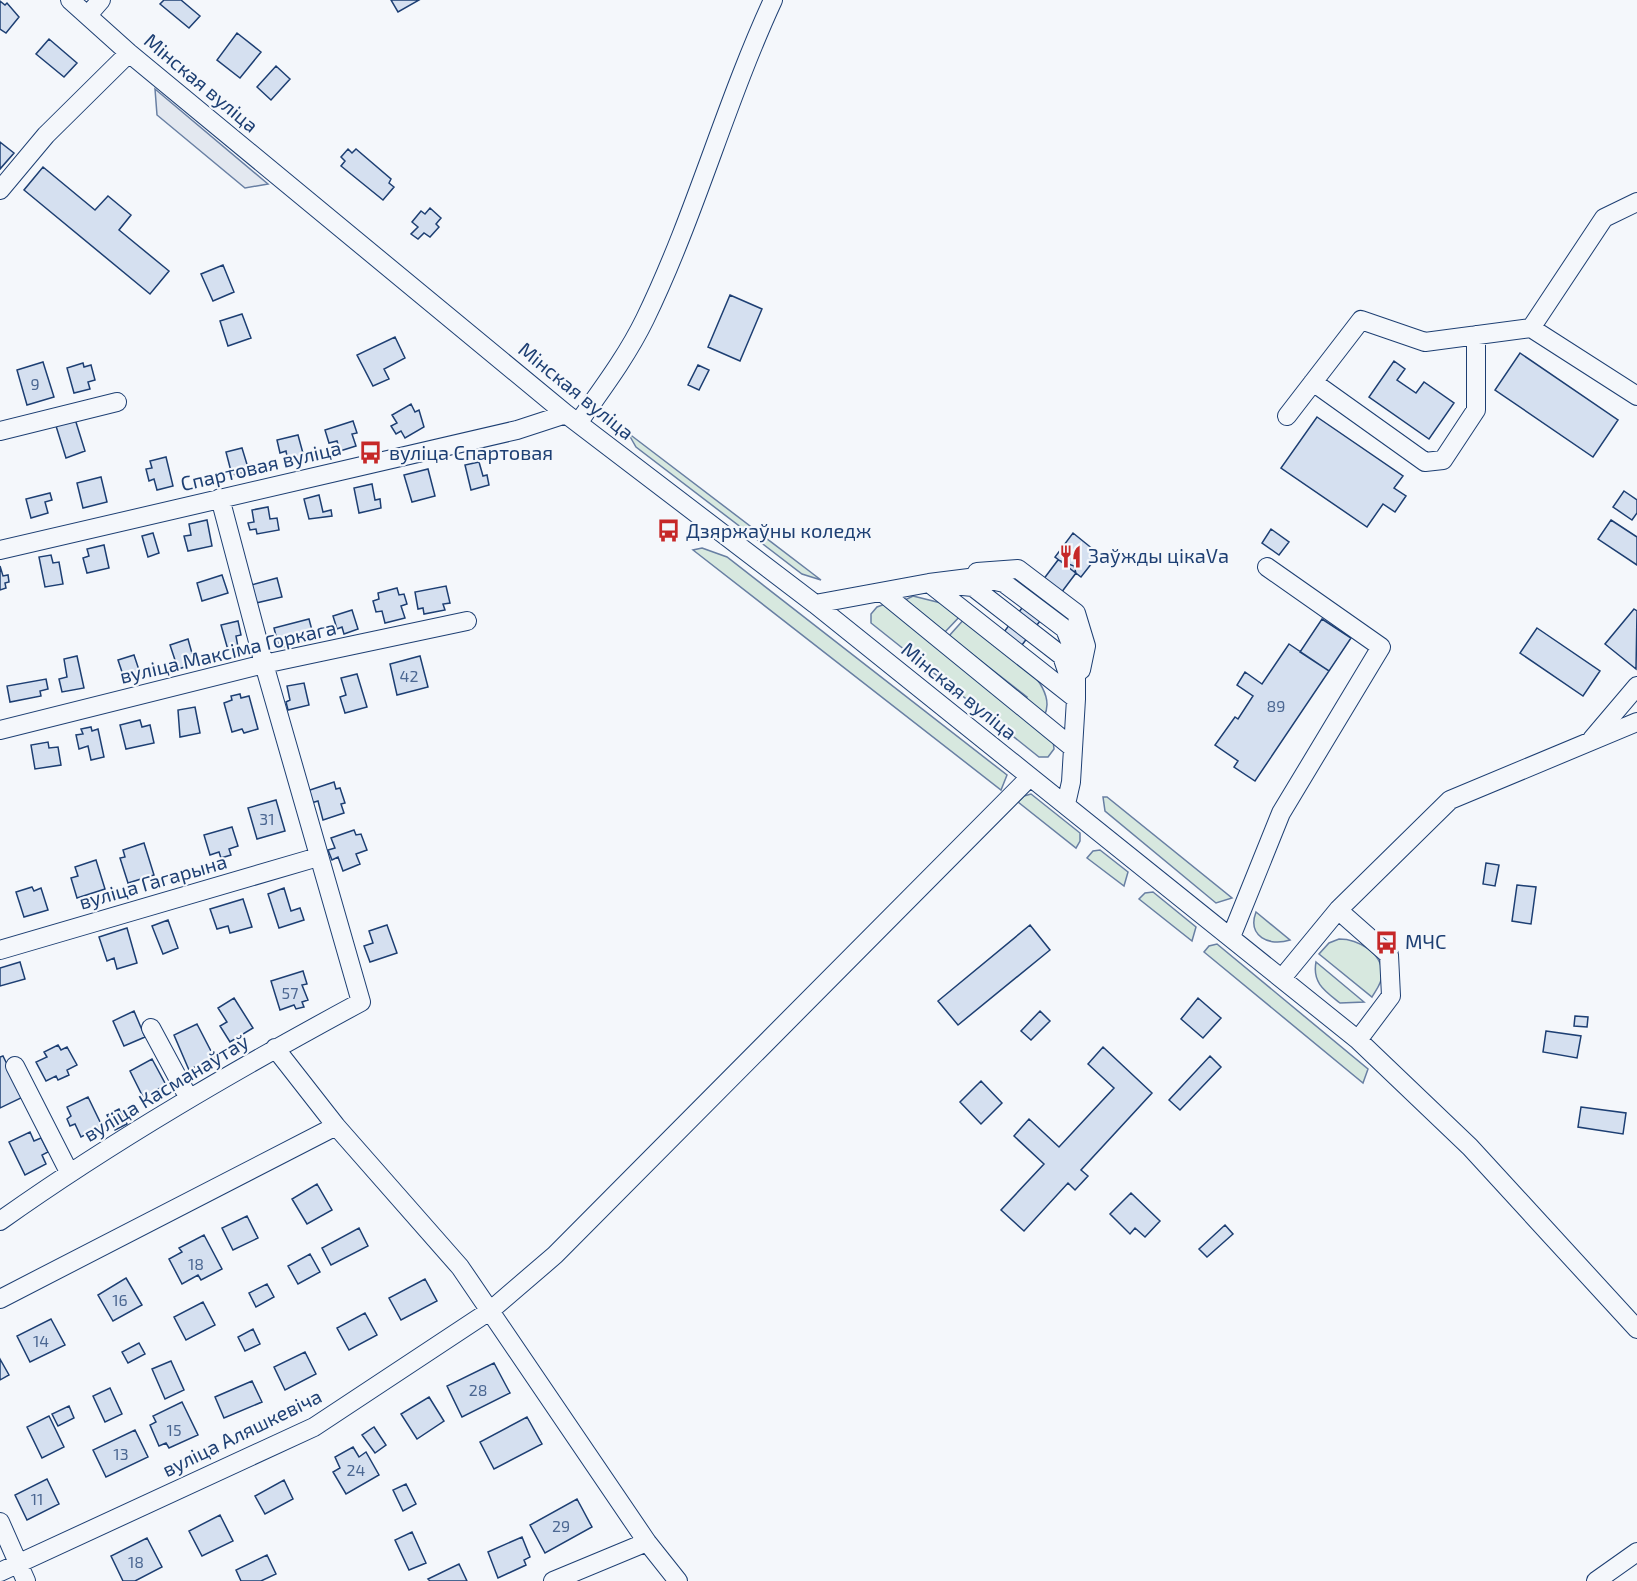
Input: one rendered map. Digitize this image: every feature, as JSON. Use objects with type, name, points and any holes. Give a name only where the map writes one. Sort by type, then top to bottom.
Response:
[{"type":"street","name":"Мінская вуліца","points":[[70,0],[129,53],[572,418],[815,604],[1358,1040],[1470,1148],[1637,1329]]},
{"type":"street","points":[[88,15],[101,0]]},
{"type":"street","points":[[572,418],[619,365],[645,319],[684,227],[773,0]]},
{"type":"street","points":[[0,190],[46,135],[129,53]]},
{"type":"street","points":[[1531,328],[1604,218],[1637,202]]},
{"type":"street","points":[[1287,416],[1361,320],[1425,342],[1531,328],[1637,396]]},
{"type":"street","points":[[1313,382],[1425,462],[1443,460],[1476,410],[1476,335]]},
{"type":"street","points":[[0,431],[117,402]]},
{"type":"street","name":"Спартовая вуліца","points":[[0,550],[572,418]]},
{"type":"street","points":[[220,498],[318,857]]},
{"type":"street","points":[[1231,937],[1281,813],[1381,647],[1268,567]]},
{"type":"street","points":[[815,604],[929,583],[977,577],[1004,583],[1065,629],[1076,657],[1071,783],[1066,804]]},
{"type":"street","points":[[929,583],[1076,699]]},
{"type":"street","points":[[882,592],[1073,748]]},
{"type":"street","name":"вуліца Максіма Горкага","points":[[0,730],[264,664],[466,621]]},
{"type":"street","points":[[1589,743],[1637,686]]},
{"type":"street","points":[[1282,978],[1338,910],[1450,800],[1637,722]]},
{"type":"street","name":"вуліца Аляшкевіча","points":[[0,1572],[314,1427],[490,1310],[555,1255],[1030,777]]},
{"type":"street","name":"вуліца Гагарына","points":[[0,950],[318,857]]},
{"type":"street","name":"вуліца Касманаўтаў","points":[[0,1221],[69,1172],[275,1048],[361,1002],[318,857]]},
{"type":"street","points":[[1338,910],[1389,955],[1390,996],[1358,1040]]},
{"type":"street","points":[[151,1028],[186,1093]]},
{"type":"street","points":[[275,1048],[336,1126],[460,1267],[647,1542],[678,1581]]},
{"type":"street","points":[[15,1066],[69,1172]]},
{"type":"street","points":[[0,1299],[336,1126]]},
{"type":"street","points":[[0,1522],[26,1581]]},
{"type":"street","points":[[553,1581],[647,1542]]},
{"type":"street","points":[[1596,1581],[1637,1552]]},
{"type":"shaded area","points":[[155,89],[268,184],[245,188],[157,115]]},
{"type":"shaded area","points":[[628,433],[821,580],[802,574],[636,447]]},
{"type":"shaded area","points":[[702,548],[727,557],[1007,775],[1001,790],[693,550]]},
{"type":"shaded area","points":[[913,596],[949,605],[962,614],[945,632],[905,600]]},
{"type":"shaded area","points":[[885,604],[1053,740],[1054,749],[1048,757],[1039,757],[871,623],[871,614],[877,607]]},
{"type":"shaded area","points":[[966,617],[1005,647],[1033,674],[1043,689],[1047,703],[1044,716],[1025,701],[1027,697],[949,636]]},
{"type":"shaded area","points":[[1031,794],[1080,833],[1080,841],[1076,848],[1018,802],[1024,796]]},
{"type":"shaded area","points":[[1103,797],[1107,797],[1232,898],[1216,903],[1105,811]]},
{"type":"shaded area","points":[[1100,850],[1128,872],[1124,886],[1087,858],[1093,851]]},
{"type":"shaded area","points":[[1153,892],[1196,927],[1192,941],[1139,899],[1145,893]]},
{"type":"shaded area","points":[[1256,912],[1290,940],[1275,942],[1262,938],[1255,927]]},
{"type":"shaded area","points":[[1339,939],[1361,945],[1374,954],[1378,960],[1382,978],[1372,997],[1319,954],[1329,943]]},
{"type":"shaded area","points":[[1217,944],[1368,1069],[1363,1083],[1204,952],[1209,946]]},
{"type":"shaded area","points":[[1316,962],[1364,1002],[1340,1003],[1329,994],[1318,981]]},
{"type":"building","points":[[164,0],[181,0],[200,16],[189,28],[160,4]]},
{"type":"building","points":[[391,0],[419,0],[398,12]]},
{"type":"building","points":[[0,1],[5,5],[7,3],[19,17],[6,33],[0,29]]},
{"type":"building","points":[[237,33],[261,52],[240,78],[217,60]]},
{"type":"building","points":[[49,39],[77,63],[64,77],[36,54]]},
{"type":"building","points":[[276,66],[290,79],[271,100],[257,87]]},
{"type":"building","points":[[0,142],[14,153],[0,169]]},
{"type":"building","points":[[348,149],[352,153],[356,149],[391,179],[389,183],[394,187],[383,200],[341,166],[345,161],[341,157]]},
{"type":"building","points":[[43,167],[95,210],[108,196],[131,215],[119,230],[169,271],[150,294],[24,190]]},
{"type":"building","points":[[430,208],[441,218],[436,224],[439,227],[430,237],[424,233],[418,239],[411,234],[418,227],[412,222],[421,211],[425,214]]},
{"type":"building","points":[[223,265],[234,292],[213,301],[201,274]]},
{"type":"building","points":[[730,295],[762,309],[740,361],[708,347]]},
{"type":"building","points":[[242,314],[251,338],[228,346],[220,321]]},
{"type":"building","points":[[395,337],[405,358],[384,369],[389,379],[373,386],[357,355]]},
{"type":"building","points":[[1520,353],[1618,420],[1593,457],[1495,390]]},
{"type":"building","points":[[1394,361],[1405,369],[1397,380],[1416,393],[1424,382],[1454,403],[1429,439],[1369,397]]},
{"type":"building","points":[[43,362],[54,397],[27,405],[17,370]]},
{"type":"building","points":[[83,363],[84,367],[91,365],[95,380],[88,382],[90,389],[74,393],[67,368]]},
{"type":"building","points":[[698,365],[709,370],[699,390],[688,385]]},
{"type":"building","points":[[411,404],[415,412],[419,410],[424,427],[405,438],[401,431],[396,434],[391,426],[397,423],[392,415]]},
{"type":"building","points":[[1317,417],[1403,476],[1394,488],[1406,496],[1395,512],[1383,504],[1367,527],[1281,468]]},
{"type":"building","points":[[75,419],[85,451],[66,458],[56,426]]},
{"type":"building","points":[[353,421],[357,433],[352,434],[356,446],[340,451],[337,441],[329,443],[325,430]]},
{"type":"building","points":[[298,435],[304,457],[288,461],[286,451],[280,453],[277,440]]},
{"type":"building","points":[[242,448],[249,471],[232,475],[226,452]]},
{"type":"building","points":[[166,457],[173,486],[157,490],[154,479],[149,481],[146,469],[152,468],[150,461]]},
{"type":"building","points":[[479,462],[483,476],[487,475],[489,485],[471,490],[465,465]]},
{"type":"building","points":[[428,469],[435,496],[412,502],[404,475]]},
{"type":"building","points":[[101,477],[107,502],[83,508],[77,483]]},
{"type":"building","points":[[372,484],[375,500],[380,499],[381,508],[359,513],[354,488]]},
{"type":"building","points":[[1624,491],[1637,500],[1637,513],[1632,520],[1613,507]]},
{"type":"building","points":[[50,493],[52,500],[45,502],[48,513],[31,518],[26,499]]},
{"type":"building","points":[[319,495],[323,512],[331,510],[332,516],[309,519],[304,499]]},
{"type":"building","points":[[268,507],[270,519],[277,518],[279,530],[257,534],[256,529],[250,530],[248,523],[254,522],[252,510]]},
{"type":"building","points":[[207,520],[212,546],[188,551],[184,536],[191,535],[189,524]]},
{"type":"building","points":[[1611,520],[1637,537],[1637,565],[1598,539]]},
{"type":"building","points":[[1271,529],[1289,542],[1279,555],[1262,543]]},
{"type":"building","points":[[153,533],[159,553],[148,557],[142,536]]},
{"type":"building","points":[[1073,533],[1099,554],[1081,577],[1055,557]]},
{"type":"building","points":[[104,545],[109,568],[87,573],[83,558],[89,556],[87,549]]},
{"type":"building","points":[[51,555],[53,563],[59,562],[63,584],[45,587],[39,557]]},
{"type":"building","points":[[1058,560],[1074,566],[1076,573],[1019,649],[1001,636]]},
{"type":"building","points":[[0,566],[3,576],[8,575],[9,582],[5,583],[6,588],[0,590]]},
{"type":"building","points":[[222,575],[228,593],[202,601],[197,583]]},
{"type":"building","points":[[277,578],[282,597],[256,603],[251,585]]},
{"type":"building","points":[[446,586],[450,603],[443,604],[445,610],[424,614],[423,608],[418,609],[415,592]]},
{"type":"building","points":[[397,588],[399,595],[404,594],[407,604],[401,606],[405,618],[385,623],[382,611],[376,612],[373,601],[379,599],[378,593]]},
{"type":"building","points":[[1634,609],[1637,611],[1636,669],[1605,644]]},
{"type":"building","points":[[352,610],[358,629],[344,634],[342,627],[337,629],[333,616]]},
{"type":"building","points":[[309,619],[314,638],[279,648],[274,628]]},
{"type":"building","points":[[1322,619],[1351,638],[1329,671],[1300,652]]},
{"type":"building","points":[[238,621],[241,635],[236,636],[238,647],[228,650],[221,625]]},
{"type":"building","points":[[1537,628],[1600,671],[1583,696],[1520,653]]},
{"type":"building","points":[[188,639],[195,664],[178,669],[170,645]]},
{"type":"building","points":[[1289,644],[1329,671],[1255,781],[1234,767],[1238,761],[1215,745],[1235,717],[1238,719],[1253,696],[1237,685],[1245,672],[1262,684]]},
{"type":"building","points":[[134,655],[141,676],[125,681],[118,660]]},
{"type":"building","points":[[77,656],[84,688],[62,692],[59,679],[67,677],[64,659]]},
{"type":"building","points":[[420,656],[428,687],[397,695],[390,664]]},
{"type":"building","points":[[357,674],[367,707],[345,713],[340,697],[346,695],[341,678]]},
{"type":"building","points":[[46,679],[48,689],[40,691],[41,696],[10,702],[7,686]]},
{"type":"building","points":[[304,683],[309,705],[288,710],[286,702],[290,700],[287,686]]},
{"type":"building","points":[[240,694],[241,698],[249,696],[258,729],[244,733],[242,729],[232,732],[224,703],[232,700],[231,696]]},
{"type":"building","points":[[195,707],[200,733],[180,737],[178,710]]},
{"type":"building","points":[[140,720],[142,727],[150,725],[154,743],[126,749],[120,725]]},
{"type":"building","points":[[91,727],[92,731],[98,729],[104,757],[91,760],[88,746],[79,749],[76,735],[83,734],[81,729]]},
{"type":"building","points":[[48,742],[49,748],[58,747],[61,765],[35,769],[31,745]]},
{"type":"building","points":[[334,782],[336,789],[340,788],[345,803],[341,804],[344,813],[323,820],[318,801],[311,803],[307,791]]},
{"type":"building","points":[[276,800],[285,831],[257,839],[248,808]]},
{"type":"building","points":[[232,827],[238,846],[229,849],[231,855],[221,858],[219,852],[210,855],[204,835]]},
{"type":"building","points":[[354,830],[356,835],[361,834],[367,850],[356,854],[360,864],[343,871],[338,857],[332,860],[328,850],[335,848],[331,838]]},
{"type":"building","points":[[144,843],[154,875],[128,883],[120,858],[125,857],[123,850]]},
{"type":"building","points":[[96,860],[105,889],[77,898],[71,878],[78,876],[75,867]]},
{"type":"building","points":[[1486,863],[1499,865],[1495,886],[1483,884]]},
{"type":"building","points":[[1517,885],[1536,887],[1531,924],[1512,921]]},
{"type":"building","points":[[32,887],[34,891],[41,888],[48,910],[24,917],[16,892]]},
{"type":"building","points":[[284,888],[291,911],[300,908],[304,920],[279,928],[268,894]]},
{"type":"building","points":[[243,899],[252,927],[230,933],[228,926],[217,929],[210,909]]},
{"type":"building","points":[[168,920],[178,948],[163,954],[152,926]]},
{"type":"building","points":[[387,925],[397,953],[370,962],[364,946],[373,943],[369,931]]},
{"type":"building","points":[[1030,925],[1050,950],[958,1025],[938,1001]]},
{"type":"building","points":[[127,928],[137,963],[117,969],[114,958],[107,961],[99,937]]},
{"type":"building","points":[[20,962],[25,979],[0,986],[0,968]]},
{"type":"building","points":[[303,971],[307,984],[302,985],[308,1000],[302,1002],[304,1007],[296,1009],[294,1005],[280,1010],[271,981]]},
{"type":"building","points":[[234,998],[253,1028],[230,1042],[220,1026],[227,1022],[218,1008]]},
{"type":"building","points":[[1198,998],[1221,1018],[1203,1038],[1181,1019]]},
{"type":"building","points":[[134,1011],[145,1037],[124,1046],[113,1021]]},
{"type":"building","points":[[1040,1011],[1050,1021],[1031,1040],[1021,1031]]},
{"type":"building","points":[[1575,1016],[1588,1017],[1587,1027],[1574,1026]]},
{"type":"building","points":[[197,1024],[214,1057],[189,1070],[174,1035]]},
{"type":"building","points":[[1546,1031],[1581,1036],[1577,1058],[1543,1052]]},
{"type":"building","points":[[58,1045],[61,1050],[67,1047],[77,1065],[67,1070],[69,1075],[58,1080],[56,1076],[46,1081],[36,1062],[47,1057],[44,1052]]},
{"type":"building","points":[[1103,1047],[1152,1093],[1081,1170],[1088,1176],[1075,1190],[1068,1183],[1024,1231],[1001,1210],[1044,1164],[1014,1136],[1029,1119],[1059,1147],[1114,1088],[1088,1064]]},
{"type":"building","points":[[3,1056],[23,1097],[0,1108],[0,1057]]},
{"type":"building","points":[[1210,1056],[1221,1067],[1180,1110],[1169,1100]]},
{"type":"building","points":[[152,1059],[166,1085],[143,1097],[130,1071]]},
{"type":"building","points":[[981,1081],[1002,1103],[981,1124],[960,1102]]},
{"type":"building","points":[[88,1097],[102,1126],[81,1137],[75,1124],[70,1126],[67,1119],[71,1116],[67,1107]]},
{"type":"building","points":[[1581,1107],[1626,1113],[1623,1134],[1578,1127]]},
{"type":"building","points":[[119,1109],[127,1124],[115,1130],[107,1115]]},
{"type":"building","points":[[30,1132],[34,1141],[41,1138],[48,1152],[42,1155],[46,1164],[25,1175],[9,1142]]},
{"type":"building","points":[[317,1184],[332,1210],[307,1224],[292,1199]]},
{"type":"building","points":[[1131,1193],[1160,1221],[1145,1237],[1135,1228],[1130,1234],[1110,1214]]},
{"type":"building","points":[[247,1216],[258,1238],[233,1250],[222,1228]]},
{"type":"building","points":[[1225,1225],[1233,1234],[1207,1257],[1199,1249]]},
{"type":"building","points":[[359,1228],[368,1246],[331,1265],[322,1248]]},
{"type":"building","points":[[204,1235],[222,1269],[201,1280],[198,1275],[182,1284],[169,1259],[182,1252],[179,1248]]},
{"type":"building","points":[[310,1254],[320,1272],[298,1284],[288,1266]]},
{"type":"building","points":[[126,1278],[142,1305],[113,1321],[98,1295]]},
{"type":"building","points":[[425,1279],[437,1301],[401,1320],[389,1298]]},
{"type":"building","points":[[267,1284],[274,1297],[256,1307],[249,1293]]},
{"type":"building","points":[[203,1302],[215,1325],[186,1340],[174,1317]]},
{"type":"building","points":[[365,1313],[377,1335],[349,1350],[337,1328]]},
{"type":"building","points":[[51,1319],[65,1345],[30,1362],[17,1336]]},
{"type":"building","points":[[253,1329],[260,1344],[245,1351],[238,1337]]},
{"type":"building","points":[[139,1343],[145,1354],[128,1363],[122,1352]]},
{"type":"building","points":[[305,1352],[316,1374],[285,1390],[274,1367]]},
{"type":"building","points":[[0,1359],[9,1375],[0,1380]]},
{"type":"building","points":[[171,1361],[184,1390],[165,1399],[152,1369]]},
{"type":"building","points":[[494,1363],[510,1393],[462,1417],[447,1386]]},
{"type":"building","points":[[252,1381],[262,1402],[224,1418],[215,1397]]},
{"type":"building","points":[[110,1388],[122,1414],[105,1422],[93,1396]]},
{"type":"building","points":[[429,1397],[444,1421],[417,1439],[401,1414]]},
{"type":"building","points":[[182,1402],[198,1435],[169,1448],[166,1443],[159,1446],[150,1425],[156,1422],[153,1416]]},
{"type":"building","points":[[69,1406],[74,1418],[58,1426],[52,1414]]},
{"type":"building","points":[[49,1416],[64,1447],[42,1458],[27,1427]]},
{"type":"building","points":[[527,1417],[542,1444],[494,1469],[480,1442]]},
{"type":"building","points":[[374,1427],[386,1445],[375,1453],[362,1435]]},
{"type":"building","points":[[135,1430],[148,1457],[106,1477],[93,1450]]},
{"type":"building","points":[[353,1447],[359,1457],[366,1452],[379,1475],[346,1494],[333,1472],[340,1468],[335,1457]]},
{"type":"building","points":[[47,1479],[59,1504],[27,1520],[15,1495]]},
{"type":"building","points":[[284,1480],[293,1499],[265,1514],[255,1496]]},
{"type":"building","points":[[406,1484],[416,1504],[403,1511],[393,1490]]},
{"type":"building","points":[[577,1499],[592,1527],[545,1553],[530,1525]]},
{"type":"building","points":[[220,1515],[233,1541],[202,1556],[189,1531]]},
{"type":"building","points":[[412,1532],[426,1563],[409,1570],[395,1540]]},
{"type":"building","points":[[522,1537],[530,1557],[524,1560],[526,1565],[498,1578],[488,1552]]},
{"type":"building","points":[[147,1538],[162,1567],[135,1581],[123,1581],[111,1556]]},
{"type":"building","points":[[267,1555],[276,1574],[261,1581],[241,1581],[236,1570]]},
{"type":"building","points":[[459,1564],[467,1581],[430,1581],[428,1579]]},
{"type":"place","name":"вуліца Спартовая","points":[[371,453]]},
{"type":"place","name":"Дзяржаўны коледж","points":[[668,531]]},
{"type":"place","name":"Заўжды цікаVа","points":[[1070,556]]},
{"type":"place","name":"МЧС","points":[[1387,942]]}]
